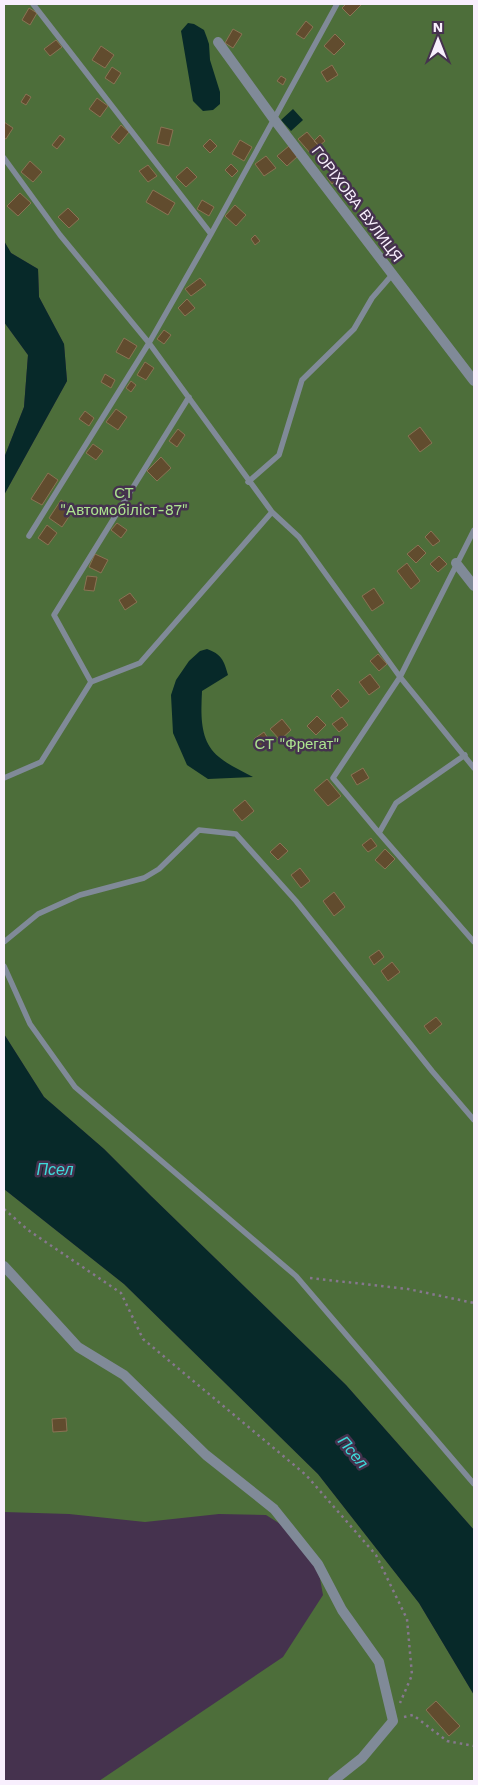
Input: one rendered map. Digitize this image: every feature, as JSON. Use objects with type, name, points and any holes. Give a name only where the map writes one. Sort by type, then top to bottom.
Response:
[{"type":"street","name":"ГОРІХОВА ВУЛИЦЯ","points":[[218,42],[273,118],[474,381]]},
{"type":"street","points":[[456,563],[474,586]]},
{"type":"street","points":[[4,1266],[78,1347],[124,1375],[206,1455],[274,1510],[318,1564],[342,1610],[379,1662],[393,1721],[362,1758],[333,1781]]},
{"type":"lane","points":[[33,4],[211,234]]},
{"type":"lane","points":[[29,536],[149,343],[337,4]]},
{"type":"lane","points":[[4,158],[60,234],[149,343],[248,482],[272,512],[299,537],[400,677],[474,768]]},
{"type":"lane","points":[[248,482],[279,454],[302,380],[354,329],[372,298],[392,275]]},
{"type":"lane","points":[[91,682],[54,615],[188,397]]},
{"type":"lane","points":[[4,778],[41,762],[91,682],[140,663],[272,512]]},
{"type":"lane","points":[[474,530],[400,677],[333,778],[474,942]]},
{"type":"lane","points":[[379,833],[396,803],[465,755]]},
{"type":"lane","points":[[4,942],[38,914],[80,895],[144,878],[159,869],[199,830],[236,834],[296,901],[432,1071],[474,1120]]},
{"type":"lane","points":[[4,966],[30,1024],[75,1087],[296,1276],[474,1484]]},
{"type":"path","points":[[4,1209],[28,1230],[121,1293],[143,1339],[306,1475],[376,1554],[407,1618],[412,1675],[400,1703]]},
{"type":"path","points":[[296,1276],[408,1289],[474,1303]]},
{"type":"path","points":[[393,1721],[413,1715],[447,1742],[474,1746]]},
{"type":"green space","points":[[4,4],[474,4],[474,1530],[346,1385],[104,1149],[44,1097],[4,1034],[4,495],[67,381],[64,344],[39,297],[38,269],[11,253],[4,241]]},
{"type":"green space","points":[[4,322],[28,355],[24,407],[4,458]]},
{"type":"green space","points":[[4,1189],[124,1284],[318,1474],[419,1603],[474,1695],[474,1781],[99,1781],[283,1657],[323,1595],[319,1573],[290,1530],[266,1515],[219,1514],[145,1522],[69,1514],[4,1512]]},
{"type":"water","points":[[188,23],[204,30],[209,44],[210,60],[220,92],[220,104],[213,110],[203,111],[193,101],[181,31]]},
{"type":"water","points":[[293,109],[303,120],[291,131],[281,120]]},
{"type":"water","points":[[4,241],[11,253],[38,269],[39,297],[64,344],[67,381],[4,495],[4,458],[24,407],[28,355],[4,322]]},
{"type":"water","points":[[207,649],[216,653],[221,658],[228,675],[202,691],[202,718],[205,735],[212,751],[231,765],[253,777],[208,779],[187,765],[173,733],[171,695],[176,680],[189,661],[200,651]]},
{"type":"water","name":"Псел","points":[[4,1034],[44,1097],[104,1149],[346,1385],[474,1530],[474,1695],[419,1603],[318,1474],[124,1284],[4,1189]]},
{"type":"building","points":[[346,4],[362,4],[350,16],[342,8]]},
{"type":"building","points":[[29,8],[37,13],[30,25],[22,20]]},
{"type":"building","points":[[306,21],[313,27],[304,39],[296,34]]},
{"type":"building","points":[[233,29],[242,34],[233,48],[225,43]]},
{"type":"building","points":[[335,34],[345,44],[334,55],[324,46]]},
{"type":"building","points":[[56,40],[62,47],[50,56],[44,49]]},
{"type":"building","points":[[101,46],[114,55],[105,68],[92,60]]},
{"type":"building","points":[[332,65],[338,75],[327,82],[321,72]]},
{"type":"building","points":[[112,67],[121,73],[114,84],[105,78]]},
{"type":"building","points":[[281,76],[286,79],[283,85],[277,81]]},
{"type":"building","points":[[26,94],[31,97],[26,105],[21,102]]},
{"type":"building","points":[[97,98],[108,106],[100,117],[89,109]]},
{"type":"building","points":[[4,122],[13,128],[6,139],[4,138]]},
{"type":"building","points":[[121,125],[129,132],[119,144],[111,137]]},
{"type":"building","points":[[161,127],[173,130],[169,146],[157,143]]},
{"type":"building","points":[[307,132],[319,146],[311,154],[298,139]]},
{"type":"building","points":[[60,135],[65,139],[57,149],[52,145]]},
{"type":"building","points":[[320,135],[325,141],[319,146],[314,141]]},
{"type":"building","points":[[210,139],[217,146],[210,153],[203,146]]},
{"type":"building","points":[[240,140],[252,147],[244,161],[232,154]]},
{"type":"building","points":[[289,146],[298,156],[287,166],[277,156]]},
{"type":"building","points":[[266,156],[276,168],[264,176],[255,164]]},
{"type":"building","points":[[30,161],[42,172],[33,182],[21,172]]},
{"type":"building","points":[[231,164],[238,171],[232,177],[225,170]]},
{"type":"building","points":[[148,165],[157,176],[148,182],[139,171]]},
{"type":"building","points":[[187,167],[197,177],[186,187],[176,177]]},
{"type":"building","points":[[333,172],[338,179],[332,184],[327,177]]},
{"type":"building","points":[[153,190],[175,203],[168,215],[146,202]]},
{"type":"building","points":[[20,193],[31,203],[18,216],[7,206]]},
{"type":"building","points":[[202,200],[214,207],[209,216],[197,209]]},
{"type":"building","points":[[235,205],[246,215],[236,226],[225,216]]},
{"type":"building","points":[[68,208],[79,219],[69,228],[58,217]]},
{"type":"building","points":[[255,235],[260,241],[255,245],[251,239]]},
{"type":"building","points":[[200,278],[206,285],[191,296],[185,289]]},
{"type":"building","points":[[187,299],[195,308],[185,316],[178,308]]},
{"type":"building","points":[[164,330],[171,335],[164,344],[157,339]]},
{"type":"building","points":[[124,338],[137,346],[129,359],[116,352]]},
{"type":"building","points":[[145,362],[154,368],[146,380],[137,375]]},
{"type":"building","points":[[105,374],[115,380],[111,388],[101,382]]},
{"type":"building","points":[[131,381],[136,385],[131,392],[126,388]]},
{"type":"building","points":[[116,409],[127,417],[118,430],[106,422]]},
{"type":"building","points":[[85,411],[94,418],[89,426],[79,419]]},
{"type":"building","points":[[420,427],[432,443],[420,452],[408,436]]},
{"type":"building","points":[[178,429],[185,435],[177,447],[169,441]]},
{"type":"building","points":[[93,444],[103,451],[96,460],[86,453]]},
{"type":"building","points":[[161,457],[171,468],[157,481],[147,471]]},
{"type":"building","points":[[48,473],[58,480],[42,505],[31,499]]},
{"type":"building","points":[[61,500],[74,509],[62,527],[49,518]]},
{"type":"building","points":[[117,523],[127,530],[121,538],[111,530]]},
{"type":"building","points":[[47,525],[57,533],[48,545],[38,538]]},
{"type":"building","points":[[431,531],[440,541],[433,546],[425,537]]},
{"type":"building","points":[[418,545],[426,553],[416,563],[407,554]]},
{"type":"building","points":[[95,554],[108,560],[101,573],[89,567]]},
{"type":"building","points":[[439,556],[447,564],[438,572],[430,564]]},
{"type":"building","points":[[407,563],[420,581],[411,589],[397,571]]},
{"type":"building","points":[[87,576],[97,577],[94,591],[84,590]]},
{"type":"building","points":[[374,588],[384,603],[372,611],[362,596]]},
{"type":"building","points":[[130,593],[137,602],[125,610],[119,600]]},
{"type":"building","points":[[378,654],[387,664],[379,671],[370,661]]},
{"type":"building","points":[[370,674],[380,687],[369,695],[359,682]]},
{"type":"building","points":[[338,689],[349,701],[341,708],[331,696]]},
{"type":"building","points":[[317,716],[326,725],[316,735],[307,726]]},
{"type":"building","points":[[342,717],[348,725],[339,732],[332,724]]},
{"type":"building","points":[[282,719],[291,730],[280,740],[270,729]]},
{"type":"building","points":[[264,732],[271,743],[262,750],[254,739]]},
{"type":"building","points":[[363,768],[369,778],[357,785],[351,775]]},
{"type":"building","points":[[327,779],[341,796],[328,806],[314,790]]},
{"type":"building","points":[[245,800],[254,811],[242,821],[233,810]]},
{"type":"building","points":[[371,838],[377,846],[368,852],[362,845]]},
{"type":"building","points":[[280,843],[288,851],[278,860],[270,852]]},
{"type":"building","points":[[385,849],[395,859],[385,869],[375,860]]},
{"type":"building","points":[[300,868],[310,881],[301,888],[291,875]]},
{"type":"building","points":[[334,892],[345,907],[334,916],[323,901]]},
{"type":"building","points":[[379,950],[384,957],[374,965],[369,957]]},
{"type":"building","points":[[392,962],[400,972],[388,981],[381,971]]},
{"type":"building","points":[[436,1017],[442,1024],[430,1034],[424,1026]]},
{"type":"building","points":[[66,1418],[67,1431],[53,1432],[52,1419]]},
{"type":"building","points":[[436,1701],[460,1726],[449,1736],[426,1710]]},
{"type":"park label","name":"СТ \"Автомобiлiст-87\"","points":[[124,502]]},
{"type":"park label","name":"СТ \"Фрегат\"","points":[[297,744]]}]
